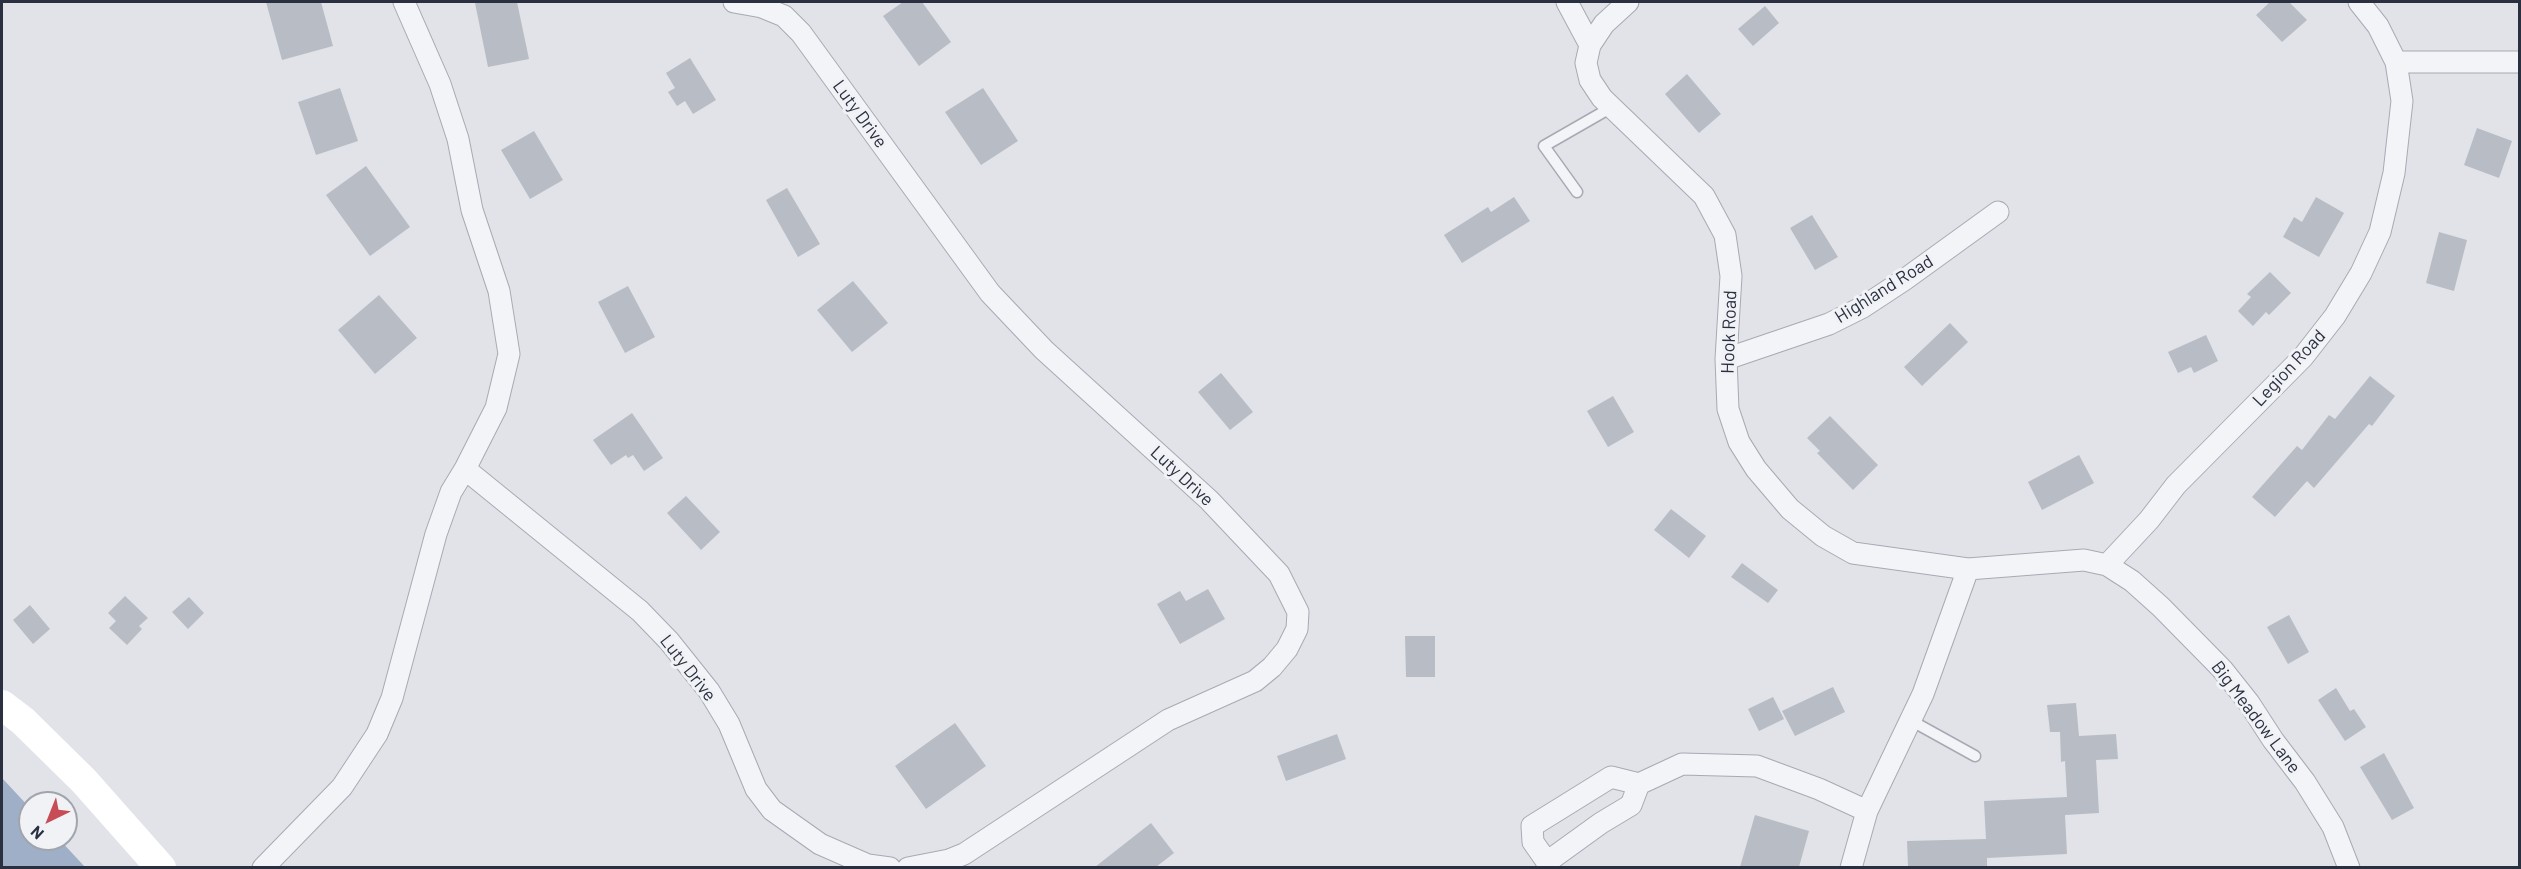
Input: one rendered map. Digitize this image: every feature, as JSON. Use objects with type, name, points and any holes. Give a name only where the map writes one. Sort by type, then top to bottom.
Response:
[{"type":"street","points":[[262,867],[342,787],[377,734],[392,698],[436,534],[451,492],[496,408],[509,354],[499,291],[472,210],[458,139],[440,84],[404,2]]},
{"type":"street","name":"Luty Drive","points":[[734,2],[762,7],[784,16],[801,33],[990,293],[1044,350],[1209,500],[1279,574],[1298,612],[1297,629],[1287,649],[1272,667],[1255,681],[1168,720],[964,854],[949,860],[908,867]]},
{"type":"street","points":[[1567,2],[1590,45],[1604,24],[1628,2]]},
{"type":"street","name":"Legion Road","points":[[2107,565],[2149,520],[2176,485],[2303,357],[2336,316],[2361,273],[2380,232],[2394,173],[2402,101],[2396,62],[2378,26],[2359,2]]},
{"type":"street","name":"Hook Road","points":[[1590,45],[1586,63],[1590,80],[1612,107],[1704,196],[1725,235],[1731,276],[1726,359],[1728,409],[1739,442],[1756,469],[1791,509],[1823,536],[1853,553],[1968,569]]},
{"type":"street","points":[[2396,62],[2520,62]]},
{"type":"street","name":"Highland Road","points":[[1726,359],[1829,324],[1863,307],[1998,212]]},
{"type":"street","name":"Luty Drive","points":[[465,469],[640,611],[669,641],[709,692],[724,716],[756,789],[772,810],[820,844],[868,865],[890,867]]},
{"type":"street","points":[[1851,867],[1867,811],[1923,694],[1968,569],[2084,560],[2107,565]]},
{"type":"street","name":"Big Meadow Lane","points":[[2107,565],[2132,581],[2162,607],[2222,669],[2305,782],[2333,827],[2349,867]]},
{"type":"street","points":[[2,705],[23,721],[84,781],[161,867]]},
{"type":"street","points":[[1639,784],[1631,805],[1601,823],[1547,865],[1533,842],[1532,826],[1611,777],[1639,784],[1682,764],[1757,766],[1819,789],[1867,811]]},
{"type":"lane","points":[[1577,192],[1544,146],[1612,107]]},
{"type":"lane","points":[[1910,720],[1975,756]]},
{"type":"water","points":[[2,778],[18,795],[18,851],[70,851],[85,867],[2,867]]},
{"type":"building","points":[[266,2],[321,2],[333,46],[282,60]]},
{"type":"building","points":[[517,2],[529,59],[488,67],[475,3]]},
{"type":"building","points":[[903,2],[922,2],[951,42],[919,66],[883,16]]},
{"type":"building","points":[[2270,2],[2289,2],[2307,20],[2282,42],[2256,15]]},
{"type":"building","points":[[1765,6],[1779,23],[1753,46],[1738,29]]},
{"type":"building","points":[[690,58],[716,100],[693,114],[685,101],[677,106],[668,92],[675,88],[666,73]]},
{"type":"building","points":[[1687,74],[1721,114],[1699,133],[1665,94]]},
{"type":"building","points":[[340,88],[358,141],[316,155],[298,102]]},
{"type":"building","points":[[983,88],[1018,141],[981,165],[945,112]]},
{"type":"building","points":[[2477,128],[2512,141],[2499,178],[2464,165]]},
{"type":"building","points":[[534,131],[563,180],[530,199],[501,150]]},
{"type":"building","points":[[366,166],[410,227],[370,256],[326,195]]},
{"type":"building","points":[[787,188],[820,244],[798,257],[766,200]]},
{"type":"building","points":[[1514,197],[1530,221],[1462,263],[1444,235],[1488,207],[1491,212]]},
{"type":"building","points":[[2316,197],[2344,213],[2319,257],[2283,237],[2294,217],[2302,222]]},
{"type":"building","points":[[1812,215],[1838,257],[1815,270],[1790,228]]},
{"type":"building","points":[[2439,232],[2467,240],[2454,291],[2426,283]]},
{"type":"building","points":[[2270,272],[2291,293],[2269,315],[2266,312],[2253,326],[2238,311],[2251,297],[2247,294]]},
{"type":"building","points":[[853,281],[888,323],[852,352],[817,310]]},
{"type":"building","points":[[628,286],[655,337],[625,353],[598,302]]},
{"type":"building","points":[[379,295],[417,338],[375,374],[338,330]]},
{"type":"building","points":[[1950,323],[1968,342],[1922,386],[1904,367]]},
{"type":"building","points":[[2206,335],[2218,361],[2194,373],[2191,367],[2178,373],[2168,352]]},
{"type":"building","points":[[1221,373],[1253,412],[1230,430],[1198,392]]},
{"type":"building","points":[[2370,376],[2395,396],[2372,426],[2369,424],[2314,488],[2307,481],[2275,517],[2252,497],[2297,446],[2302,450],[2329,415],[2335,419]]},
{"type":"building","points":[[1613,396],[1634,432],[1608,447],[1587,411]]},
{"type":"building","points":[[632,413],[663,458],[644,471],[633,455],[628,458],[626,455],[611,465],[593,440]]},
{"type":"building","points":[[1830,416],[1878,465],[1853,490],[1817,453],[1820,451],[1807,438]]},
{"type":"building","points":[[2079,455],[2094,483],[2042,510],[2028,482]]},
{"type":"building","points":[[686,496],[720,532],[701,550],[667,513]]},
{"type":"building","points":[[1671,509],[1706,536],[1689,558],[1654,530]]},
{"type":"building","points":[[1742,563],[1778,590],[1768,603],[1731,577]]},
{"type":"building","points":[[1208,589],[1225,619],[1180,644],[1157,604],[1180,591],[1186,601]]},
{"type":"building","points":[[125,596],[148,618],[139,626],[142,629],[127,645],[109,628],[116,621],[108,613]]},
{"type":"building","points":[[189,597],[204,613],[188,629],[172,612]]},
{"type":"building","points":[[30,605],[50,629],[33,644],[13,620]]},
{"type":"building","points":[[2289,615],[2309,652],[2288,664],[2267,627]]},
{"type":"building","points":[[1405,636],[1435,636],[1435,677],[1406,677]]},
{"type":"building","points":[[1833,687],[1845,712],[1795,736],[1782,711]]},
{"type":"building","points":[[2336,688],[2350,711],[2354,709],[2366,727],[2345,741],[2318,700]]},
{"type":"building","points":[[1773,697],[1784,719],[1759,731],[1748,709]]},
{"type":"building","points":[[2076,703],[2079,736],[2116,734],[2118,759],[2096,760],[2099,813],[2065,815],[2067,854],[1987,858],[1987,867],[1908,867],[1907,841],[1986,839],[1984,801],[2067,797],[2065,761],[2061,762],[2060,732],[2050,732],[2047,705]]},
{"type":"building","points":[[955,723],[986,766],[926,809],[895,766]]},
{"type":"building","points":[[1337,734],[1346,759],[1286,781],[1277,756]]},
{"type":"building","points":[[2384,753],[2414,808],[2392,820],[2360,767]]},
{"type":"building","points":[[1755,815],[1809,831],[1799,867],[1740,867]]},
{"type":"building","points":[[1151,823],[1174,853],[1156,867],[1095,867]]}]
